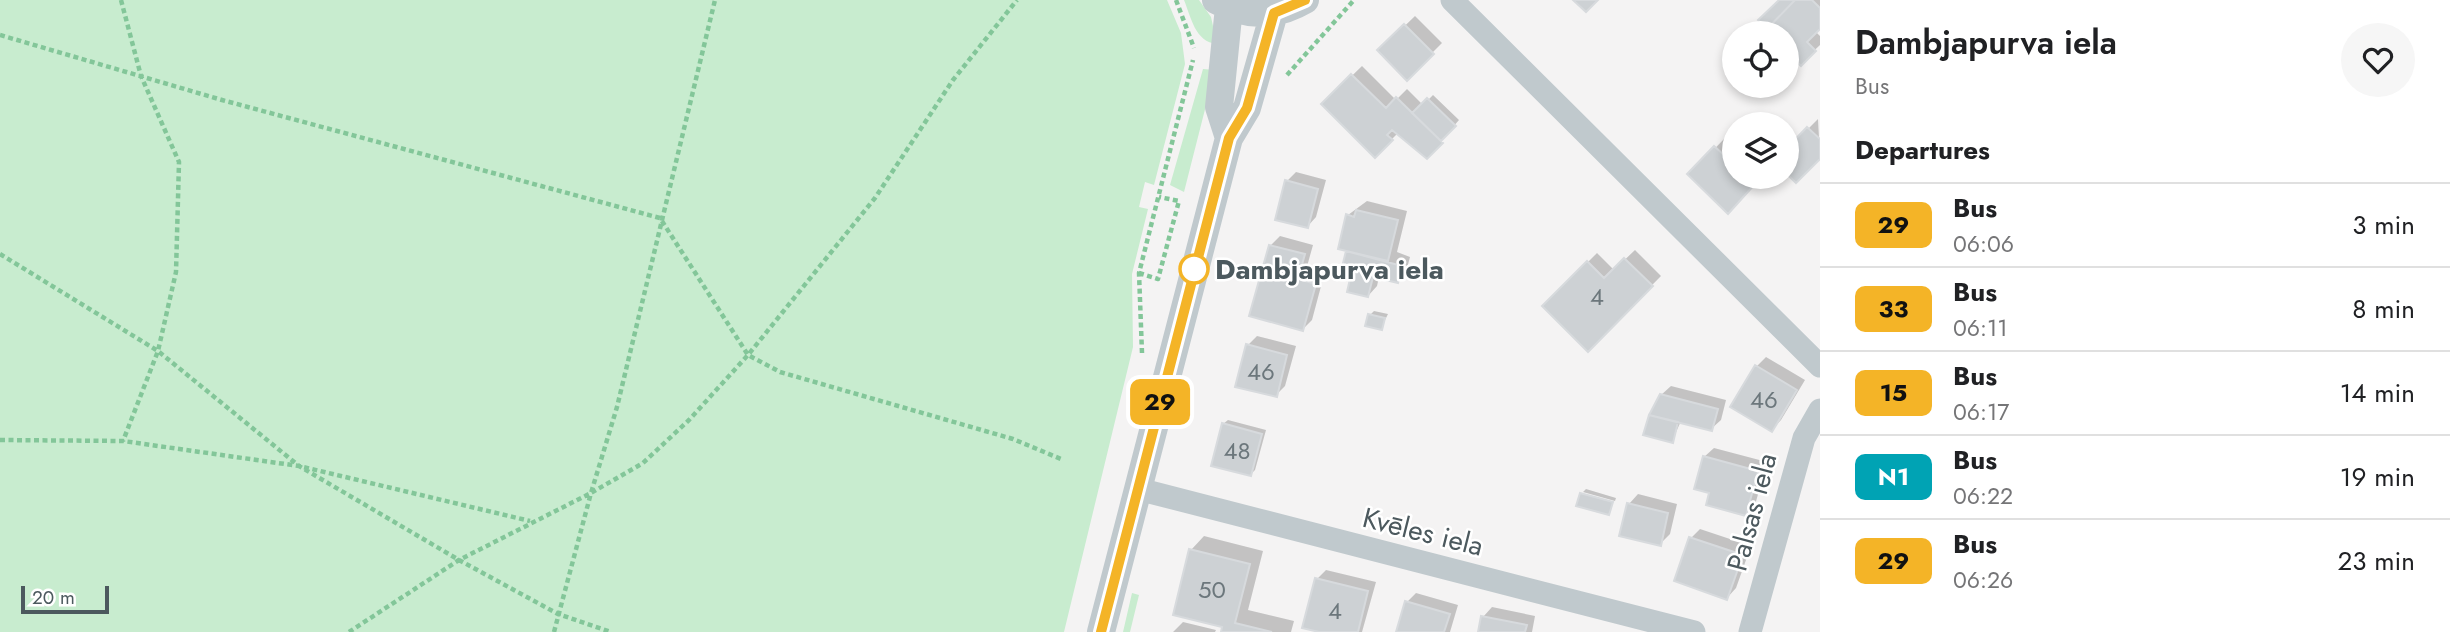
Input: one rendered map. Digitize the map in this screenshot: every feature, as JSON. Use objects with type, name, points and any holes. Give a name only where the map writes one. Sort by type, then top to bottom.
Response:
[{"type":"street","points":[[1229,138],[1219,107],[1223,4],[1252,14],[1274,13],[1305,0]]},
{"type":"street","points":[[1452,0],[1820,366]]},
{"type":"street","points":[[1101,632],[1229,138],[1247,108],[1274,13]]},
{"type":"street","name":"Palsas iela","points":[[1750,632],[1804,438],[1820,410]]},
{"type":"street","name":"Kvēles iela","points":[[1138,489],[1694,632]]},
{"type":"path","points":[[121,0],[141,76],[179,162],[176,272],[158,351],[123,442]]},
{"type":"path","points":[[554,632],[617,407],[660,218],[715,0]]},
{"type":"path","points":[[349,632],[459,561],[531,521],[592,493],[643,463],[689,420],[748,355],[875,198],[953,80],[1017,0]]},
{"type":"path","points":[[1140,364],[1143,329],[1139,273],[1194,57],[1191,33],[1177,0]]},
{"type":"path","points":[[1286,77],[1354,0]]},
{"type":"path","points":[[0,35],[660,218],[748,355],[780,372],[1013,439],[1061,459]]},
{"type":"path","points":[[1139,273],[1158,279],[1179,201],[1159,197]]},
{"type":"path","points":[[0,254],[158,351],[299,466],[459,561],[558,614],[611,632]]},
{"type":"path","points":[[0,440],[123,442],[299,466],[531,521]]},
{"type":"green space","points":[[0,0],[1167,0],[1181,33],[1185,64],[1154,185],[1145,182],[1139,207],[1148,209],[1132,274],[1133,347],[1064,632],[0,632]]},
{"type":"green space","points":[[1184,0],[1199,0],[1211,17],[1217,44],[1199,34]]},
{"type":"green space","points":[[1203,69],[1215,70],[1184,192],[1170,185]]},
{"type":"green space","points":[[1132,593],[1139,595],[1130,632],[1123,632]]},
{"type":"building","points":[[1573,0],[1598,0],[1586,12]]},
{"type":"building","points":[[1779,0],[1795,0],[1775,21],[1758,20]]},
{"type":"building","points":[[1795,0],[1812,0],[1820,8],[1820,29],[1807,42],[1816,51],[1801,66],[1799,21],[1775,21]]},
{"type":"building","points":[[1404,24],[1434,54],[1407,81],[1377,50]]},
{"type":"building","points":[[1351,74],[1386,108],[1396,97],[1443,143],[1427,159],[1392,130],[1387,135],[1393,140],[1375,158],[1321,104]]},
{"type":"building","points":[[1427,98],[1456,126],[1441,141],[1412,113]]},
{"type":"building","points":[[1807,127],[1820,139],[1820,159],[1799,180],[1799,135]]},
{"type":"building","points":[[1714,146],[1722,153],[1722,189],[1750,189],[1728,214],[1687,174]]},
{"type":"building","points":[[1285,180],[1318,189],[1308,228],[1275,220]]},
{"type":"building","points":[[1356,210],[1398,220],[1388,261],[1338,249],[1346,214],[1354,217]]},
{"type":"building","points":[[1269,245],[1305,254],[1298,279],[1316,284],[1303,331],[1249,316]]},
{"type":"building","points":[[1346,251],[1402,266],[1398,283],[1373,277],[1368,297],[1347,292],[1352,270],[1342,267]]},
{"type":"building","points":[[1624,258],[1653,286],[1588,352],[1542,306],[1587,261],[1604,278]]},
{"type":"building","points":[[1368,314],[1385,318],[1382,330],[1365,326]]},
{"type":"building","points":[[1246,344],[1287,355],[1277,397],[1235,387]]},
{"type":"building","points":[[1755,365],[1797,390],[1772,432],[1730,407]]},
{"type":"building","points":[[1660,394],[1718,409],[1712,431],[1649,415]]},
{"type":"building","points":[[1649,415],[1678,422],[1673,443],[1643,435]]},
{"type":"building","points":[[1222,423],[1262,434],[1251,476],[1211,466]]},
{"type":"building","points":[[1703,456],[1758,471],[1746,516],[1706,505],[1709,493],[1694,489]]},
{"type":"building","points":[[1580,493],[1613,502],[1609,515],[1576,506]]},
{"type":"building","points":[[1627,503],[1668,513],[1661,546],[1619,536]]},
{"type":"building","points":[[1689,537],[1743,555],[1727,600],[1674,581]]},
{"type":"building","points":[[1189,549],[1250,564],[1235,623],[1272,632],[1221,632],[1222,627],[1173,615]]},
{"type":"building","points":[[1315,578],[1368,591],[1358,632],[1319,632],[1302,628]]},
{"type":"building","points":[[1405,601],[1450,614],[1444,632],[1396,632]]},
{"type":"building","points":[[1481,616],[1527,625],[1525,632],[1478,632]]},
{"type":"bus line","name":"29","points":[[1101,632],[1229,138],[1247,108],[1274,13],[1292,8],[1305,0]]},
{"type":"place","name":"Dambjapurva iela","points":[[1194,269]]}]
